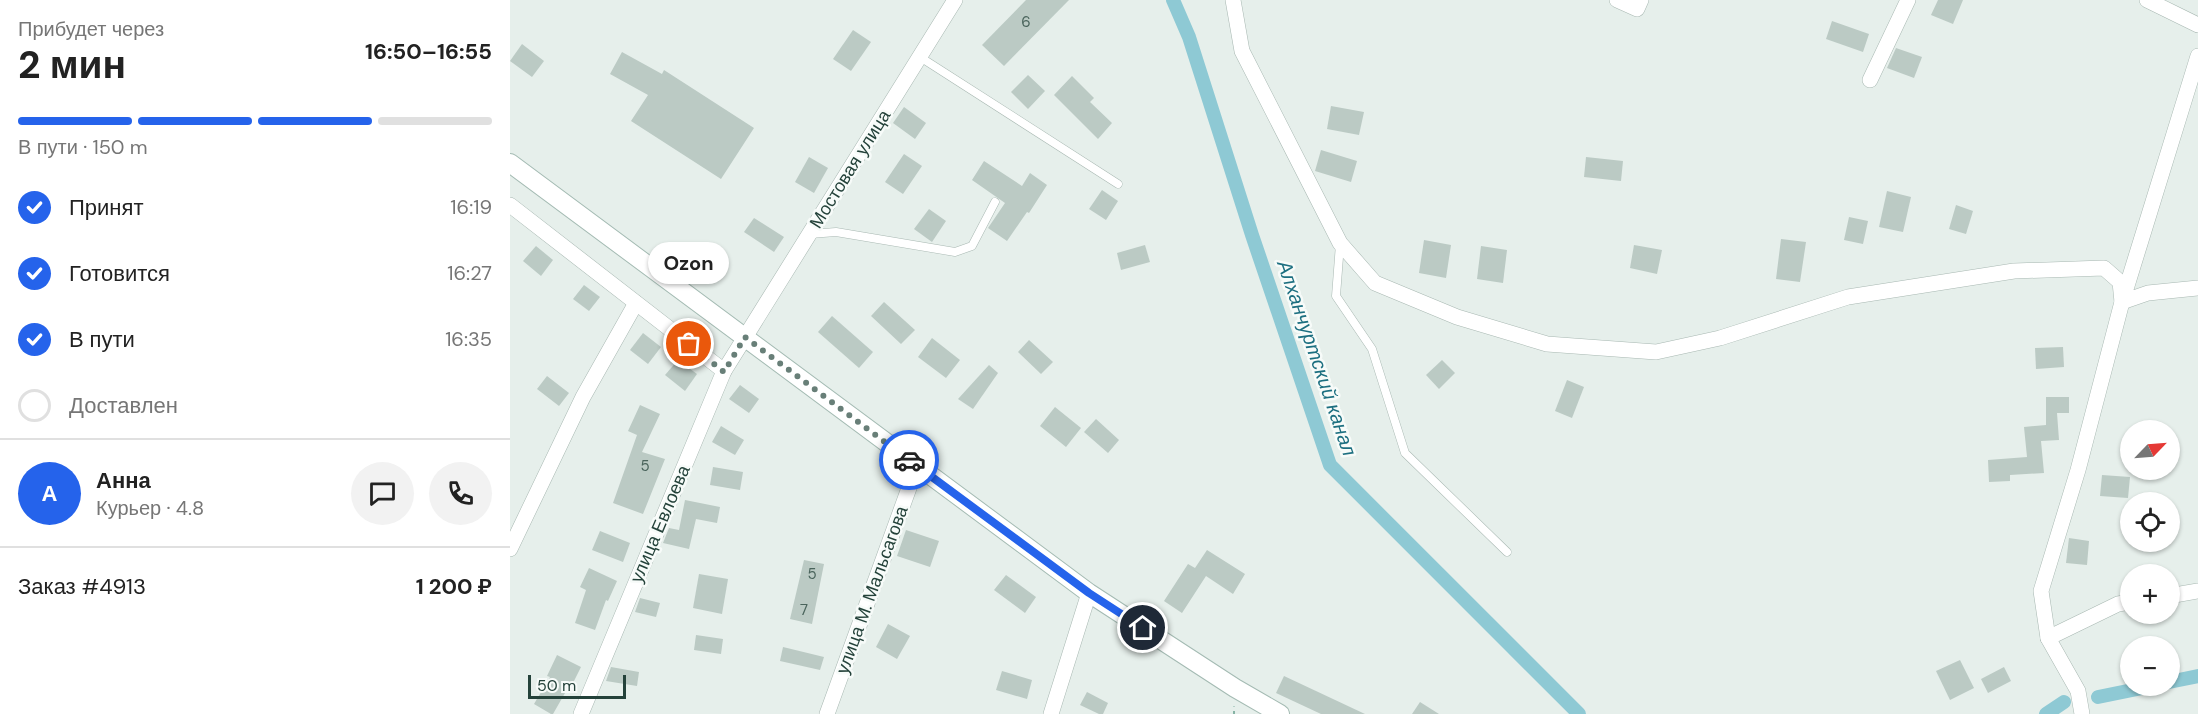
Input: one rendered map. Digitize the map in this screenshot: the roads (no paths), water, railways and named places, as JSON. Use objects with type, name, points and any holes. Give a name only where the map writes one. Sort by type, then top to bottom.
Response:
[{"type":"main road","points":[[510,163],[1089,593],[1234,688],[1280,714]]},
{"type":"street","name":"Мостовая улица","points":[[745,337],[955,0]]},
{"type":"street","points":[[1233,0],[1242,51],[1340,243],[1375,283],[1457,317],[1547,344],[1656,352],[1720,338],[1848,297],[2014,271],[2104,268],[2120,282],[2122,302]]},
{"type":"street","points":[[1617,0],[1639,4]]},
{"type":"street","points":[[1870,80],[1908,0]]},
{"type":"street","points":[[2147,0],[2198,24]]},
{"type":"street","points":[[2082,714],[2078,691],[2048,638],[2041,591],[2078,470],[2122,302],[2198,56]]},
{"type":"street","points":[[510,205],[724,372]]},
{"type":"street","points":[[2122,302],[2148,293],[2198,288]]},
{"type":"street","points":[[512,539],[583,397],[636,303]]},
{"type":"street","name":"улица Евлоева","points":[[581,714],[724,372],[745,337]]},
{"type":"street","name":"улица М. Мальсагова","points":[[827,714],[917,466]]},
{"type":"street","points":[[2180,594],[2198,591]]},
{"type":"street","points":[[1051,714],[1089,593]]},
{"type":"street","points":[[2048,638],[2120,604]]},
{"type":"lane","points":[[920,57],[1118,184]]},
{"type":"lane","points":[[810,234],[836,232],[955,252],[972,246],[995,202]]},
{"type":"lane","points":[[1340,243],[1336,296],[1372,350],[1405,453],[1507,552]]},
{"type":"waterway","name":"Алханчуртский канал","points":[[1173,0],[1189,37],[1252,235],[1330,465],[1579,714]]},
{"type":"waterway","name":"Алханчуртский канал","points":[[2180,680],[2198,676]]},
{"type":"waterway","name":"Алханчуртский канал","points":[[2098,697],[2120,693]]},
{"type":"waterway","name":"Алханчуртский канал","points":[[2046,714],[2064,702]]},
{"type":"place","name":"Ozon","points":[[689,344]]}]
